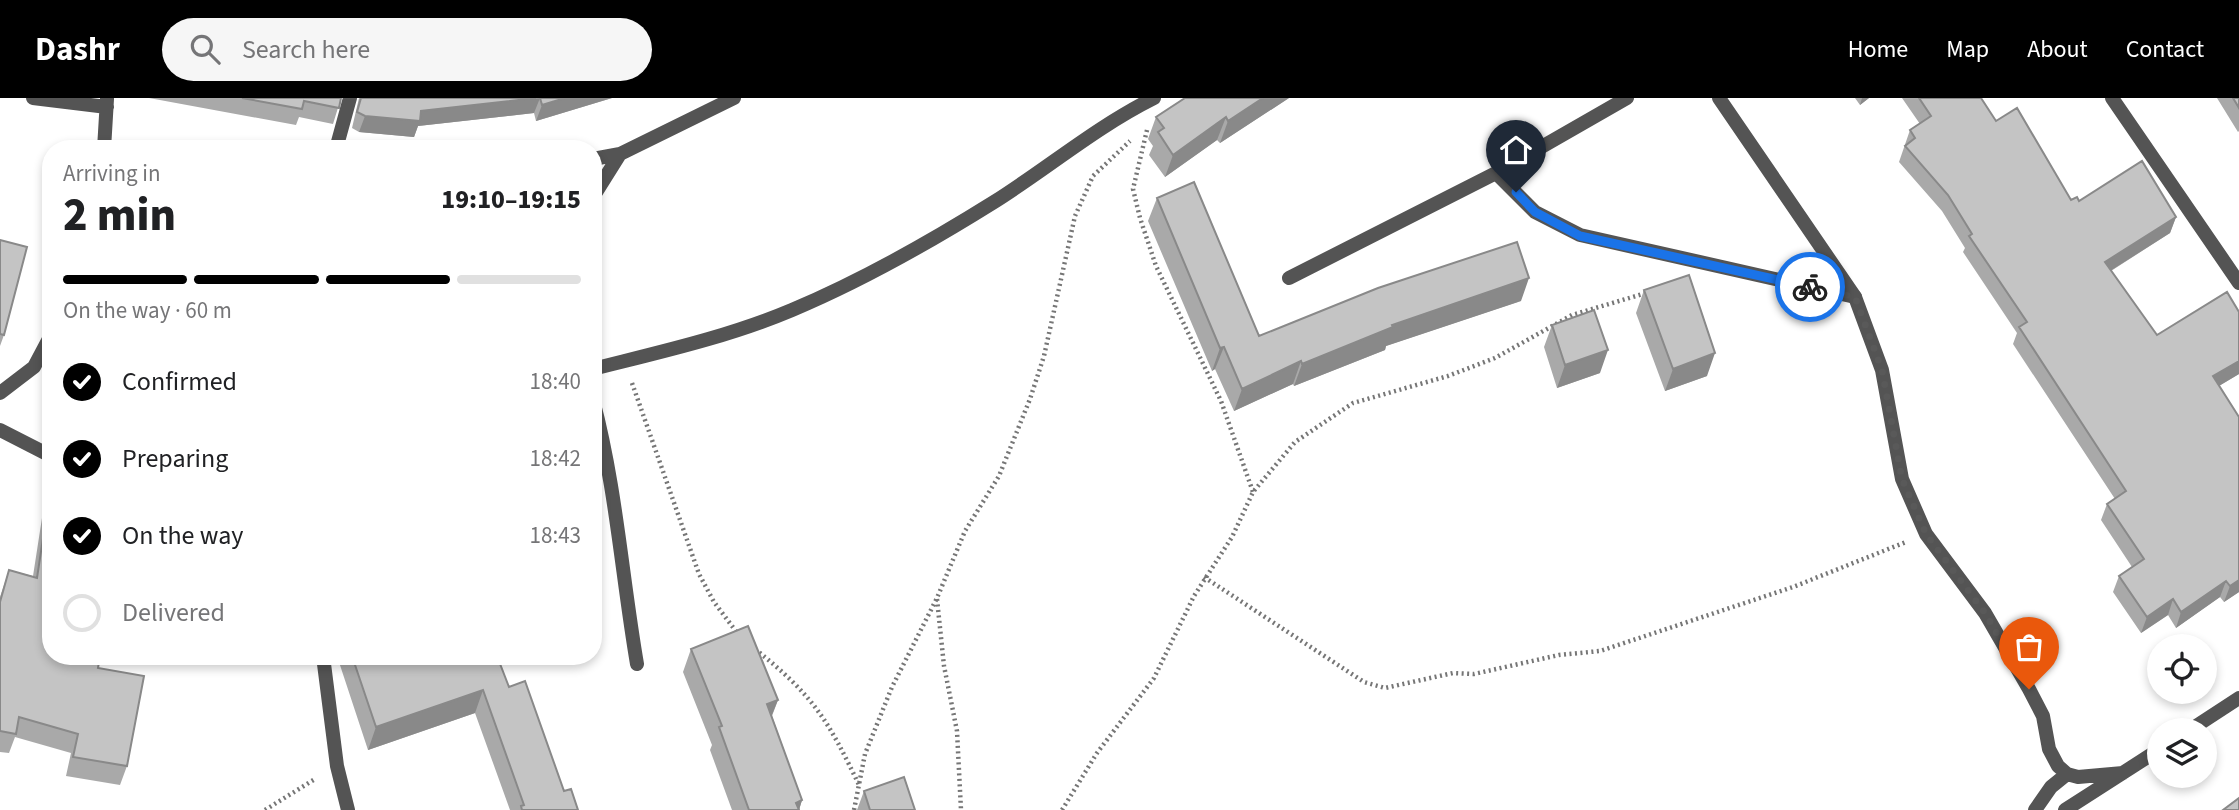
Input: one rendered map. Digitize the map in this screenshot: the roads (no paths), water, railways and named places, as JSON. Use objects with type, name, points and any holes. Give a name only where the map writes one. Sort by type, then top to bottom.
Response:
[{"type":"street","points":[[33,98],[107,103],[105,140]]},
{"type":"street","points":[[338,140],[350,98]]},
{"type":"street","points":[[602,157],[620,154],[734,98]]},
{"type":"street","points":[[602,367],[720,336],[792,310],[842,286],[985,207],[1103,126],[1154,98]]},
{"type":"street","points":[[1289,278],[1496,173],[1627,98]]},
{"type":"street","points":[[1719,98],[1855,297],[1882,370],[1902,479],[1926,534],[1985,613],[2043,716],[2049,749],[2067,774]]},
{"type":"street","points":[[2112,98],[2239,283]]},
{"type":"street","points":[[602,183],[620,154]]},
{"type":"street","points":[[1496,173],[1535,212],[1580,236],[1855,297]]},
{"type":"street","points":[[0,393],[34,367],[42,352]]},
{"type":"street","points":[[0,429],[42,451]]},
{"type":"street","points":[[602,443],[615,506],[620,564],[637,664]]},
{"type":"street","points":[[324,665],[337,766],[348,810]]},
{"type":"street","points":[[2208,718],[2239,698]]},
{"type":"street","points":[[2066,810],[2147,758]]},
{"type":"street","points":[[2035,810],[2052,787],[2067,774],[2097,777],[2123,773]]}]
